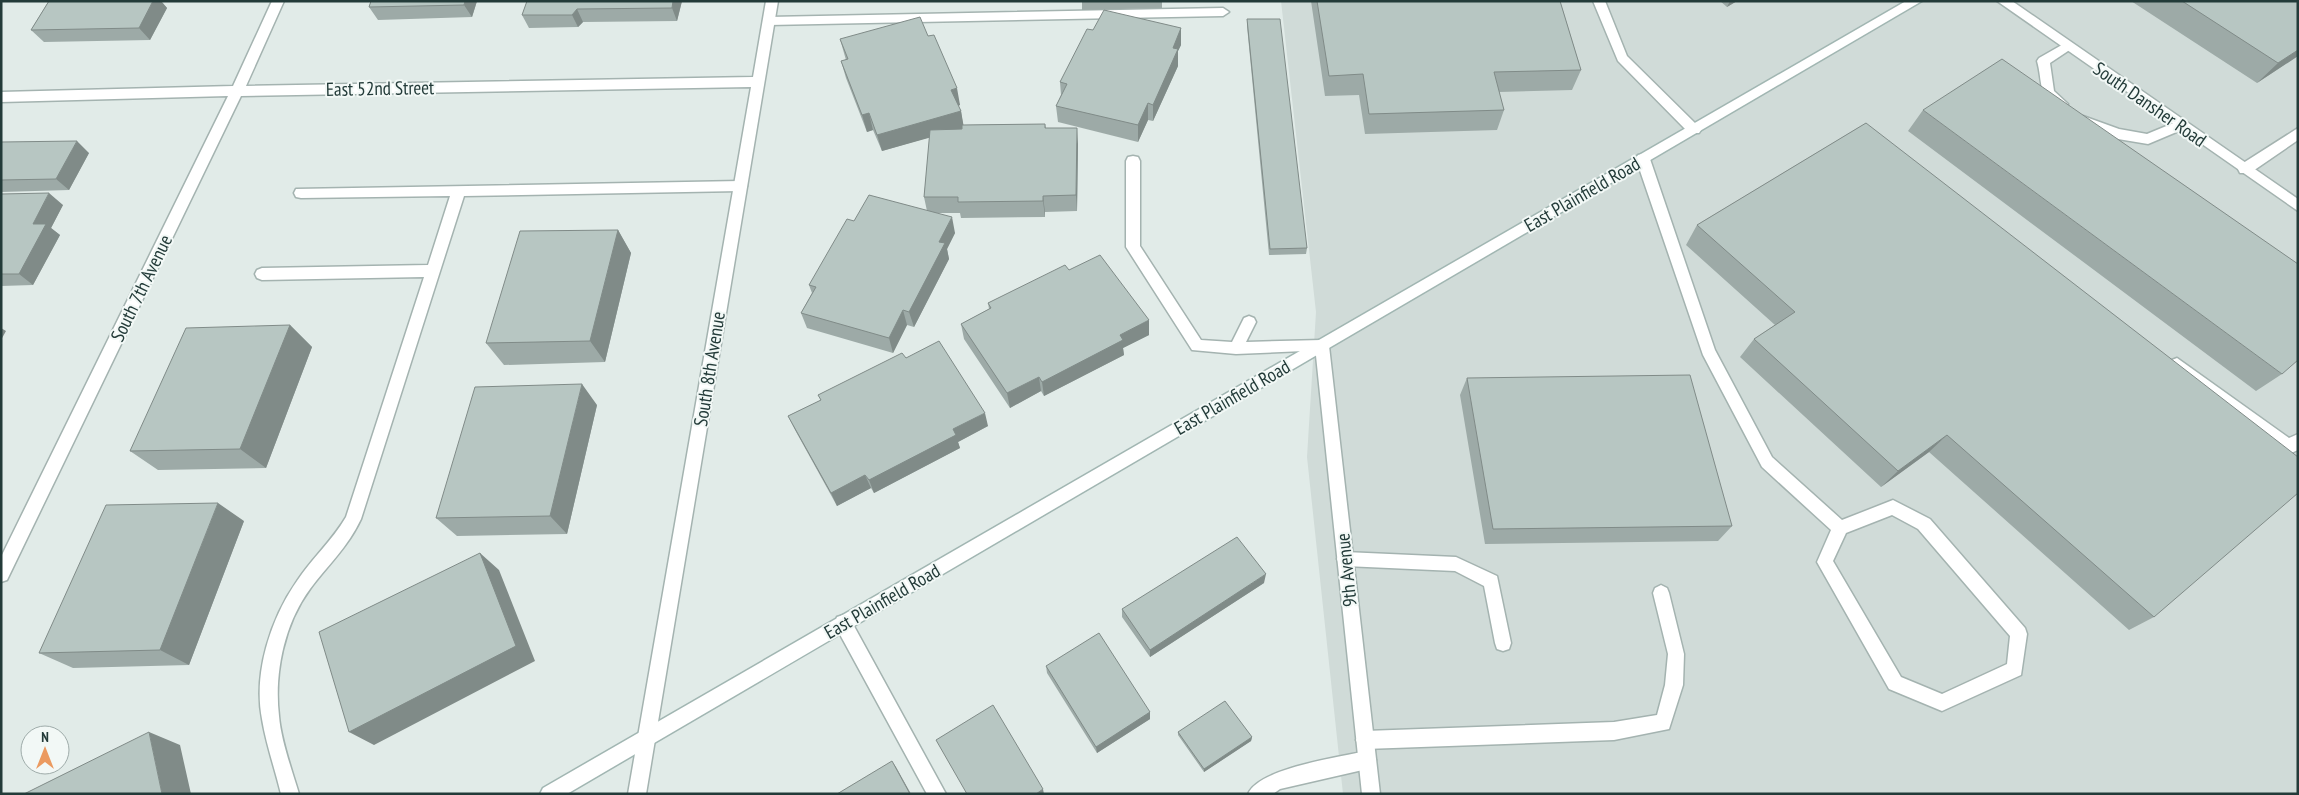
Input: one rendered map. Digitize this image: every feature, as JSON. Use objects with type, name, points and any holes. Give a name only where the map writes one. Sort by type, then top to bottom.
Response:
[{"type":"street","name":"South 7th Avenue","points":[[1,575],[237,91],[278,1]]},
{"type":"street","name":"South 8th Avenue","points":[[637,794],[772,1]]},
{"type":"street","points":[[1600,1],[1622,58],[1694,130]]},
{"type":"street","name":"East Plainfield Road","points":[[549,794],[1916,1]]},
{"type":"street","name":"South Dansher Road","points":[[2003,1],[2298,206]]},
{"type":"street","points":[[769,21],[1223,12]]},
{"type":"street","points":[[2067,46],[2043,61],[2048,93],[2083,121],[2118,134],[2148,139],[2181,125]]},
{"type":"street","name":"East 52nd Street","points":[[1,97],[758,82]]},
{"type":"street","points":[[2245,169],[2298,133]]},
{"type":"street","points":[[1643,159],[1708,351],[1768,462],[1840,528]]},
{"type":"street","points":[[1133,161],[1133,247],[1197,346],[1236,348],[1322,346]]},
{"type":"street","points":[[301,193],[740,186]]},
{"type":"street","points":[[290,794],[270,718],[269,681],[275,648],[288,611],[303,585],[342,539],[353,519],[459,190]]},
{"type":"street","points":[[262,274],[433,271]]},
{"type":"street","points":[[1236,348],[1249,322]]},
{"type":"street","name":"9th Avenue","points":[[1322,346],[1371,794]]},
{"type":"street","points":[[2162,353],[2289,447],[2298,441]]},
{"type":"street","points":[[1893,507],[1924,524],[2019,634],[2015,669],[1942,704],[1895,683],[1825,562],[1840,528],[1893,507]]},
{"type":"street","points":[[1345,560],[1456,564],[1491,580],[1503,642]]},
{"type":"street","points":[[1365,740],[1614,731],[1663,723],[1674,685],[1676,654],[1661,593]]},
{"type":"street","points":[[843,623],[937,794]]},
{"type":"street","points":[[1257,794],[1276,781],[1367,760]]},
{"type":"shaded area","points":[[1281,1],[2298,1],[2298,794],[1343,794],[1307,457],[1316,312]]},
{"type":"building","points":[[49,1],[153,1],[139,28],[31,30]]},
{"type":"building","points":[[371,1],[465,1],[464,5],[369,7]]},
{"type":"building","points":[[527,1],[673,1],[672,8],[577,9],[572,15],[522,15]]},
{"type":"building","points":[[1317,1],[1560,1],[1581,70],[1494,72],[1504,110],[1369,114],[1363,74],[1329,76]]},
{"type":"building","points":[[2182,1],[2298,1],[2298,50],[2278,63]]},
{"type":"building","points":[[1104,10],[1181,28],[1173,48],[1178,49],[1153,105],[1148,103],[1138,125],[1056,106],[1067,84],[1060,82],[1087,29],[1093,30]]},
{"type":"building","points":[[920,17],[928,36],[934,35],[957,88],[951,90],[961,111],[877,135],[869,113],[862,115],[841,61],[848,59],[840,39]]},
{"type":"building","points":[[1247,19],[1280,19],[1307,248],[1270,249]]},
{"type":"building","points":[[2002,59],[2298,264],[2298,360],[2282,374],[1923,110]]},
{"type":"building","points":[[1866,123],[2298,457],[2298,493],[2154,617],[1947,435],[1898,471],[1754,339],[1795,312],[1697,225]]},
{"type":"building","points":[[1045,124],[1045,128],[1077,128],[1076,195],[1043,196],[1043,201],[958,202],[958,197],[924,197],[930,130],[962,129],[962,125]]},
{"type":"building","points":[[77,141],[56,179],[1,180],[1,142]]},
{"type":"building","points":[[49,193],[33,224],[46,224],[19,274],[1,274],[1,194]]},
{"type":"building","points":[[869,195],[952,217],[939,242],[945,243],[909,312],[903,310],[889,338],[801,313],[816,287],[809,285],[847,219],[854,221]]},
{"type":"building","points":[[618,230],[590,341],[486,343],[520,231]]},
{"type":"building","points":[[1100,255],[1149,320],[1120,335],[1123,340],[1042,382],[1039,377],[1007,393],[961,324],[991,308],[988,303],[1065,265],[1069,270]]},
{"type":"building","points":[[290,325],[240,449],[130,451],[186,328]]},
{"type":"building","points":[[939,341],[985,413],[953,429],[956,435],[869,480],[865,475],[831,493],[788,416],[821,400],[818,395],[902,353],[906,358]]},
{"type":"building","points":[[1690,375],[1732,526],[1493,529],[1467,378]]},
{"type":"building","points":[[582,384],[550,516],[436,518],[475,387]]},
{"type":"building","points":[[218,503],[160,650],[39,653],[106,505]]},
{"type":"building","points":[[1237,537],[1266,574],[1150,650],[1122,609]]},
{"type":"building","points":[[480,553],[516,646],[349,732],[319,632]]},
{"type":"building","points":[[1099,633],[1150,712],[1096,747],[1046,666]]},
{"type":"building","points":[[1225,701],[1252,737],[1204,769],[1178,732]]},
{"type":"building","points":[[993,705],[1043,789],[1036,794],[967,794],[936,740]]},
{"type":"building","points":[[149,732],[162,794],[24,794],[62,775],[70,775],[70,771]]},
{"type":"building","points":[[892,761],[910,794],[837,794]]}]
